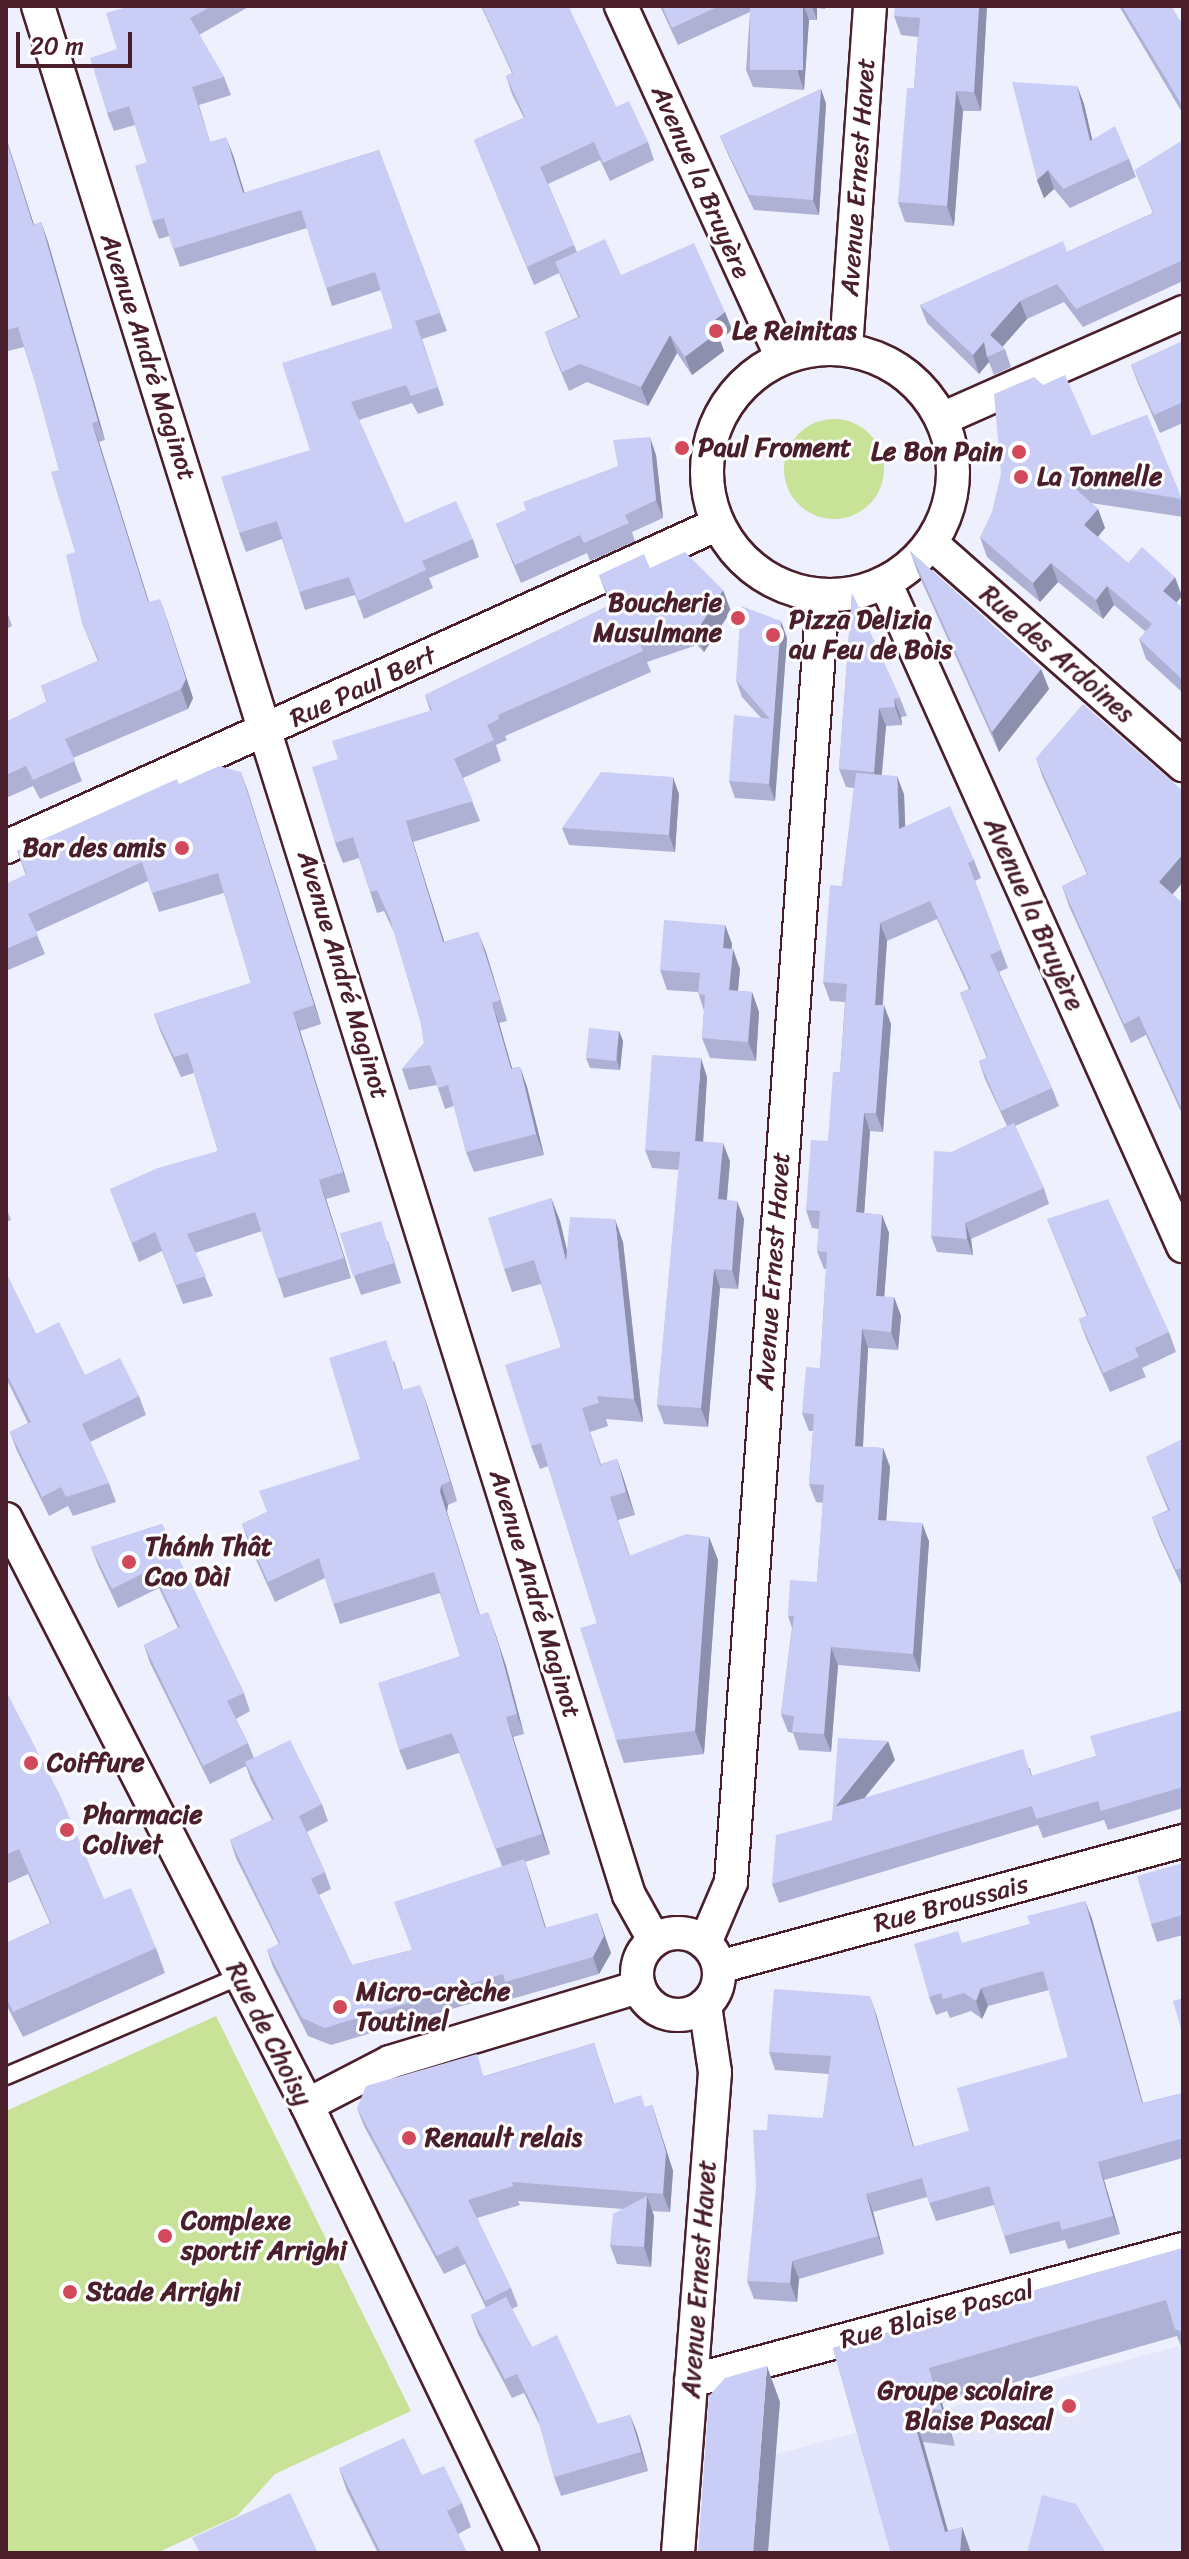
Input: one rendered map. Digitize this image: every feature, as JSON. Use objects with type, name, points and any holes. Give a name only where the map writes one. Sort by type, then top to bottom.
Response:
[{"type":"street","name":"Avenue André Maginot","points":[[38,6],[629,1895],[654,1940]]},
{"type":"street","name":"Avenue la Bruyère","points":[[621,6],[782,358]]},
{"type":"street","name":"Avenue Ernest Havet","points":[[846,349],[870,6]]},
{"type":"street","points":[[942,419],[1183,312]]},
{"type":"street","points":[[817,349],[846,349],[885,361],[907,377],[942,419],[952,450],[953,482],[946,514],[931,543],[885,582],[857,592],[823,595],[791,588],[761,574],[736,552],[718,524],[707,486],[713,434],[723,410],[748,379],[782,358],[817,349]]},
{"type":"street","name":"Rue Paul Bert","points":[[6,847],[718,524]]},
{"type":"street","name":"Rue des Ardoines","points":[[931,543],[1183,765]]},
{"type":"street","name":"Avenue la Bruyère","points":[[885,582],[1183,1246]]},
{"type":"street","name":"Avenue Ernest Havet","points":[[712,1955],[731,1882],[823,595]]},
{"type":"street","name":"Rue de Choisy","points":[[6,1519],[307,2105],[523,2553]]},
{"type":"street","name":"Rue Broussais","points":[[712,1955],[1183,1841]]},
{"type":"street","points":[[679,1933],[712,1955],[714,1994],[705,2005],[693,2012],[666,2013],[654,2007],[639,1987],[639,1961],[654,1940],[679,1933]]},
{"type":"street","points":[[307,2105],[390,2062],[639,1987]]},
{"type":"street","name":"Avenue Ernest Havet","points":[[678,2553],[715,2072],[705,2005]]},
{"type":"street","name":"Rue Blaise Pascal","points":[[691,2381],[1183,2249]]},
{"type":"lane","points":[[6,2076],[240,1976]]},
{"type":"shaded area","name":"Groupe scolaire Blaise Pascal","points":[[1183,2345],[1183,2553],[718,2553],[728,2467]]},
{"type":"green space","points":[[834,419],[853,423],[869,434],[880,450],[884,469],[880,488],[869,504],[853,515],[834,519],[815,515],[799,504],[788,488],[784,469],[788,450],[799,434],[815,423]]},
{"type":"green space","name":"Complexe sportif Arrighi","points":[[216,2016],[411,2411],[275,2474],[237,2516],[157,2553],[6,2553],[6,2111]]},
{"type":"building","points":[[130,6],[212,6],[190,18],[224,77],[192,87],[210,142],[226,137],[243,193],[379,150],[440,313],[415,321],[438,387],[411,396],[406,385],[351,402],[405,523],[456,501],[473,539],[422,561],[426,570],[358,601],[349,577],[299,592],[277,521],[239,533],[221,477],[310,450],[282,363],[393,328],[375,272],[326,288],[301,210],[173,249],[164,218],[152,221],[135,166],[147,162],[129,106],[107,113],[90,58],[117,49],[106,13]]},
{"type":"building","points":[[482,6],[568,6],[616,107],[629,101],[648,142],[603,163],[594,142],[540,167],[574,245],[527,267],[474,140],[525,117],[506,76],[513,73]]},
{"type":"building","points":[[662,6],[719,6],[672,28]]},
{"type":"building","points":[[750,6],[803,6],[803,70],[750,70]]},
{"type":"building","points":[[895,6],[979,6],[974,92],[956,91],[947,206],[898,202],[907,88],[914,88],[920,18],[894,16]]},
{"type":"building","points":[[1122,6],[1171,6],[1180,21],[1183,19],[1183,107]]},
{"type":"building","points":[[1012,82],[1077,86],[1090,141],[1115,126],[1129,159],[1063,189],[1048,170],[1037,180]]},
{"type":"building","points":[[821,89],[813,200],[749,195],[720,136]]},
{"type":"building","points":[[6,140],[33,225],[41,222],[98,421],[92,423],[148,602],[160,599],[186,679],[181,689],[65,739],[75,761],[33,780],[26,766],[6,775],[6,722],[47,701],[41,686],[99,660],[82,623],[66,555],[75,552],[51,472],[59,470],[36,385],[18,327],[6,330]]},
{"type":"building","points":[[1183,140],[1183,260],[1076,309],[1057,284],[1020,301],[990,335],[1005,349],[987,357],[984,342],[973,355],[920,305],[1063,241],[1067,252],[1154,213],[1135,170]]},
{"type":"building","points":[[605,239],[621,275],[694,243],[725,312],[711,323],[718,332],[685,357],[670,335],[641,387],[580,364],[562,372],[545,332],[580,317],[555,262]]},
{"type":"building","points":[[1183,341],[1183,402],[1154,415],[1131,365]]},
{"type":"building","points":[[1065,375],[1092,436],[1147,415],[1182,499],[1066,480],[1098,509],[1084,525],[1128,563],[1142,547],[1175,577],[1163,591],[1183,608],[1183,680],[1139,639],[1152,624],[1107,586],[1096,600],[1051,563],[1033,583],[980,537],[992,512],[1001,473],[994,394],[1034,377],[1043,385]]},
{"type":"building","points":[[650,437],[656,500],[625,515],[629,523],[584,543],[580,535],[515,565],[496,524],[526,510],[523,502],[618,466],[613,440]]},
{"type":"building","points":[[910,551],[1041,669],[992,732]]},
{"type":"building","points":[[685,552],[723,590],[696,632],[690,624],[639,642],[643,651],[498,715],[499,719],[487,725],[494,740],[454,759],[473,801],[406,821],[443,942],[478,932],[500,1000],[492,1003],[511,1069],[520,1067],[536,1134],[466,1152],[448,1085],[438,1088],[430,1065],[402,1069],[424,1043],[421,1023],[390,919],[377,890],[370,892],[353,837],[335,843],[312,767],[338,759],[332,741],[432,710],[425,695],[612,604],[599,575],[644,554],[650,568]]},
{"type":"building","points":[[852,593],[900,698],[894,699],[895,707],[879,708],[874,772],[839,769]]},
{"type":"building","points":[[741,606],[781,621],[769,784],[729,781],[734,715],[770,719],[736,680]]},
{"type":"building","points":[[1083,704],[1183,791],[1183,854],[1159,882],[1183,904],[1183,1112],[1139,1016],[1124,1024],[1062,886],[1088,874],[1036,758]]},
{"type":"building","points":[[219,766],[241,772],[314,1005],[293,1012],[343,1172],[319,1180],[344,1258],[277,1279],[255,1212],[187,1234],[206,1276],[176,1285],[155,1232],[132,1243],[110,1189],[158,1168],[218,1151],[188,1053],[174,1057],[154,1014],[251,983],[218,873],[152,893],[142,862],[28,914],[38,935],[6,949],[6,884],[27,874],[17,851],[177,779],[179,784]]},
{"type":"building","points":[[601,772],[673,777],[669,835],[562,828]]},
{"type":"building","points":[[856,773],[897,776],[899,829],[950,806],[974,860],[968,863],[1001,950],[990,955],[1052,1088],[1001,1111],[979,1061],[988,1057],[960,993],[971,989],[930,901],[880,923],[875,1005],[884,1005],[876,1113],[864,1113],[856,1212],[882,1215],[876,1296],[894,1297],[891,1332],[862,1329],[855,1446],[883,1448],[878,1520],[922,1523],[913,1654],[831,1647],[824,1734],[792,1732],[794,1716],[781,1714],[794,1616],[788,1616],[790,1580],[817,1582],[824,1485],[809,1484],[814,1414],[802,1413],[806,1367],[820,1368],[827,1252],[817,1251],[820,1211],[806,1210],[811,1140],[828,1141],[833,1072],[840,1072],[847,984],[823,982],[830,885],[842,886]]},
{"type":"building","points":[[664,920],[725,925],[723,948],[733,949],[729,990],[752,992],[748,1042],[702,1038],[705,995],[698,994],[700,973],[660,970]]},
{"type":"building","points":[[589,1028],[619,1031],[616,1061],[586,1058]]},
{"type":"building","points":[[652,1055],[701,1058],[695,1141],[723,1143],[718,1199],[737,1201],[732,1270],[714,1269],[701,1408],[657,1405],[680,1152],[645,1150]]},
{"type":"building","points":[[1014,1123],[1044,1188],[965,1223],[967,1239],[931,1236],[934,1151],[952,1152]]},
{"type":"building","points":[[551,1198],[566,1261],[570,1217],[615,1219],[634,1399],[597,1396],[599,1403],[582,1408],[600,1465],[617,1459],[626,1492],[610,1497],[629,1556],[686,1534],[709,1537],[695,1731],[616,1740],[580,1628],[597,1623],[541,1443],[531,1446],[505,1365],[561,1347],[534,1260],[504,1269],[488,1218]]},
{"type":"building","points":[[1108,1199],[1169,1332],[1135,1348],[1139,1357],[1103,1373],[1079,1319],[1088,1315],[1047,1219]]},
{"type":"building","points":[[381,1221],[394,1263],[353,1276],[340,1234]]},
{"type":"building","points":[[6,1273],[36,1334],[59,1322],[85,1375],[120,1358],[139,1396],[82,1424],[109,1483],[66,1497],[61,1487],[42,1497],[10,1432],[31,1422],[6,1373]]},
{"type":"building","points":[[386,1340],[402,1390],[420,1385],[450,1481],[441,1485],[440,1492],[479,1615],[488,1612],[517,1714],[506,1717],[542,1834],[495,1849],[452,1733],[399,1750],[378,1683],[460,1656],[434,1572],[333,1604],[319,1558],[268,1582],[242,1524],[267,1512],[259,1491],[360,1459],[329,1358]]},
{"type":"building","points":[[1183,1439],[1183,1567],[1176,1570],[1152,1517],[1170,1510],[1146,1457]]},
{"type":"building","points":[[162,1524],[244,1693],[227,1701],[248,1743],[203,1766],[144,1645],[180,1627],[152,1569],[112,1589],[91,1547]]},
{"type":"building","points":[[6,1691],[60,1795],[104,1899],[131,1888],[156,1948],[13,2012],[6,1997],[6,1943],[51,1923],[19,1849],[6,1855]]},
{"type":"building","points":[[1183,1710],[1183,1787],[1101,1811],[1098,1801],[1036,1819],[1032,1806],[772,1884],[776,1835],[832,1820],[838,1738],[888,1741],[835,1807],[1023,1749],[1031,1776],[1096,1756],[1090,1736]]},
{"type":"building","points":[[290,1740],[322,1804],[299,1816],[325,1872],[311,1879],[352,1965],[412,1950],[394,1902],[524,1859],[545,1928],[597,1913],[604,1936],[593,1957],[505,1982],[503,1974],[325,2028],[302,2018],[267,1950],[280,1943],[230,1840],[274,1819],[245,1762]]},
{"type":"building","points":[[1183,1863],[1183,1915],[1151,1924],[1137,1876]]},
{"type":"building","points":[[1085,1901],[1142,2103],[1183,2093],[1183,2138],[1098,2162],[1113,2216],[1062,2230],[1059,2221],[1004,2236],[989,2186],[929,2203],[922,2178],[866,2194],[878,2236],[792,2261],[790,2283],[747,2281],[756,2186],[753,2130],[767,2130],[768,2114],[823,2118],[831,2056],[769,2052],[774,1989],[870,1996],[913,2147],[969,2131],[957,2088],[1068,2057],[1043,1971],[981,1988],[976,2001],[964,1993],[943,1999],[941,1993],[929,1997],[914,1944],[958,1931],[962,1943],[1030,1924],[1027,1916]]},
{"type":"building","points":[[1183,1998],[1183,2036],[1173,2001]]},
{"type":"building","points":[[594,2043],[613,2104],[641,2095],[645,2107],[652,2105],[666,2152],[663,2194],[512,2182],[513,2186],[468,2200],[511,2288],[485,2301],[458,2246],[437,2256],[357,2108],[366,2086],[477,2054],[484,2077]]},
{"type":"building","points":[[647,2196],[644,2247],[610,2245],[613,2214]]},
{"type":"building","points":[[1183,2248],[1183,2332],[1175,2329],[1166,2300],[929,2368],[942,2410],[910,2407],[945,2532],[962,2527],[960,2553],[891,2553],[833,2348]]},
{"type":"building","points":[[506,2297],[532,2347],[557,2335],[598,2424],[630,2415],[641,2452],[554,2477],[537,2415],[517,2374],[505,2379],[471,2315]]},
{"type":"building","points":[[767,2366],[753,2553],[698,2553],[709,2396],[725,2378]]},
{"type":"building","points":[[404,2438],[422,2475],[444,2466],[462,2503],[447,2511],[467,2553],[381,2553],[339,2468]]},
{"type":"building","points":[[290,2493],[318,2553],[200,2553],[192,2538]]},
{"type":"building","points":[[1042,2495],[1076,2504],[1106,2553],[1027,2553]]},
{"type":"place","name":"Le Reinitas","points":[[716,331]]},
{"type":"place","name":"Paul Froment","points":[[682,448]]},
{"type":"place","name":"Le Bon Pain","points":[[1019,452]]},
{"type":"place","name":"La Tonnelle","points":[[1021,477]]},
{"type":"place","name":"Boucherie Musulmane","points":[[738,618]]},
{"type":"place","name":"Pizza Delizia au Feu de Bois","points":[[773,635]]},
{"type":"place","name":"Bar des amis","points":[[182,848]]},
{"type":"place","name":"Thánh Thât Cao Dài","points":[[129,1562]]},
{"type":"place","name":"Coiffure","points":[[31,1763]]},
{"type":"place","name":"Pharmacie Colivet","points":[[67,1830]]},
{"type":"place","name":"Micro-crèche Toutinel","points":[[340,2007]]},
{"type":"place","name":"Renault relais","points":[[409,2138]]},
{"type":"place","name":"Complexe sportif Arrighi","points":[[165,2236]]},
{"type":"place","name":"Stade Arrighi","points":[[70,2292]]},
{"type":"place","name":"Groupe scolaire Blaise Pascal","points":[[1069,2406]]}]
